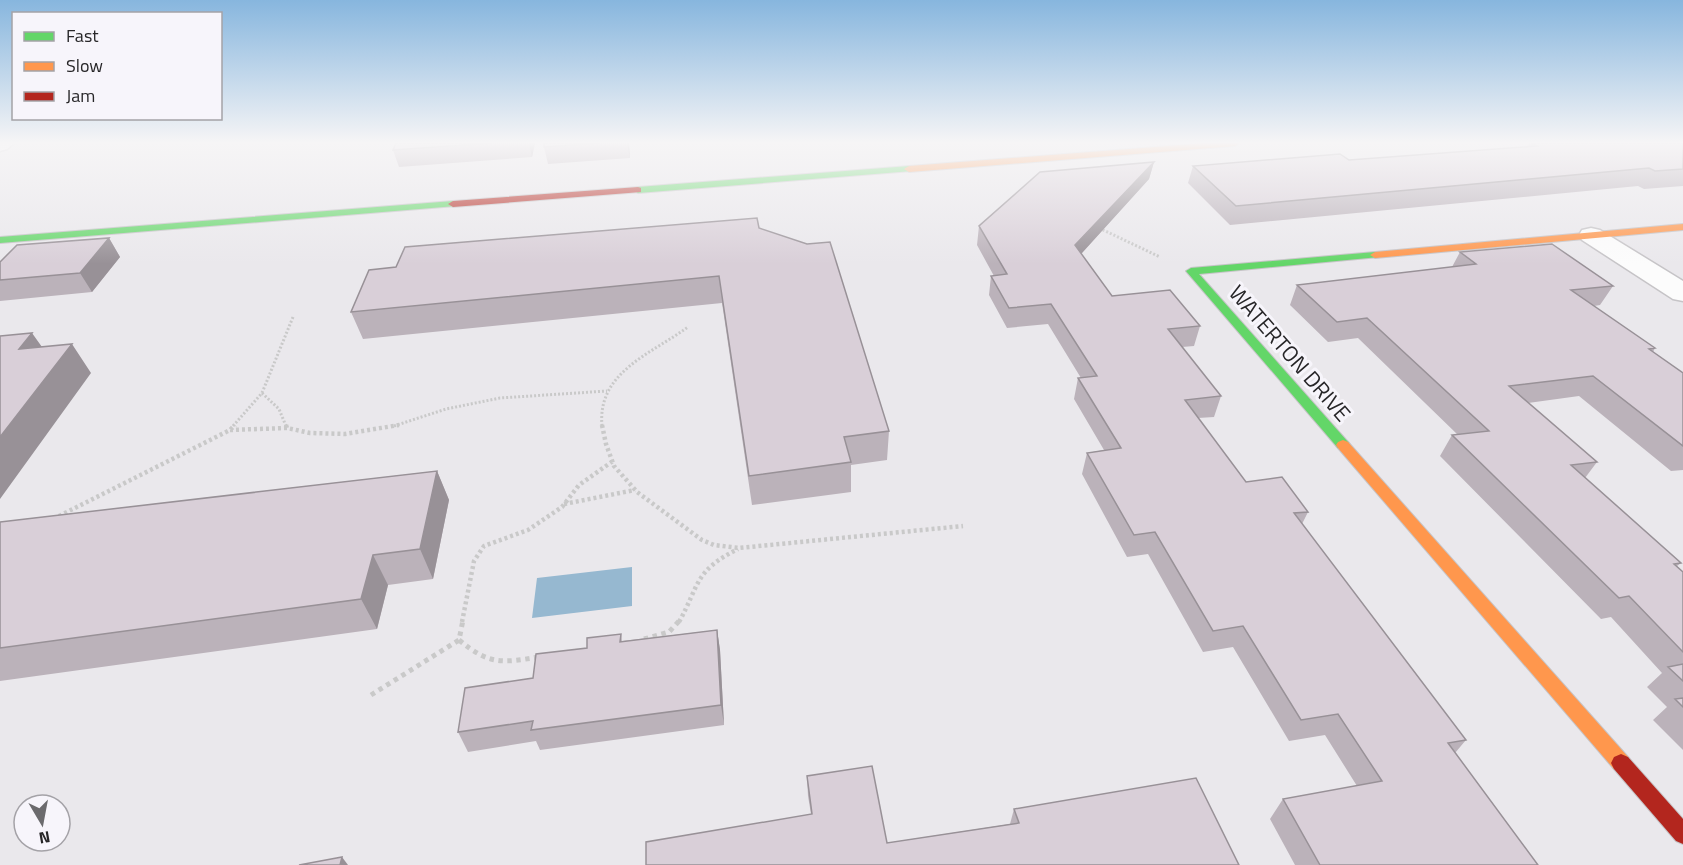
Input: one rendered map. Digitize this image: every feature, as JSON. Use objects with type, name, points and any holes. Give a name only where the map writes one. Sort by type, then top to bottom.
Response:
[{"type":"main road","points":[[0,240],[721,183]]},
{"type":"main road","name":"WATERTON DRIVE","points":[[1191,271],[1683,227]]},
{"type":"main road","name":"WATERTON DRIVE","points":[[1191,271],[1683,834]]},
{"type":"street","points":[[1591,235],[1683,293]]},
{"type":"path","points":[[1098,227],[1191,271]]},
{"type":"path","points":[[57,517],[230,430],[262,393],[293,317]]},
{"type":"path","points":[[688,327],[664,346],[622,370],[607,392],[601,412],[606,446],[621,476],[678,526],[712,544],[739,548],[963,526]]},
{"type":"path","points":[[230,430],[287,428],[310,433],[345,434],[389,428],[446,409],[500,398],[607,392]]},
{"type":"path","points":[[262,393],[279,409],[287,428]]},
{"type":"path","points":[[371,695],[459,640],[474,561],[484,546],[528,530],[564,504],[579,485],[613,461]]},
{"type":"path","points":[[564,504],[636,489]]},
{"type":"path","points":[[632,641],[666,635],[681,622],[696,582],[717,559],[739,548]]},
{"type":"path","points":[[459,640],[478,657],[496,663],[541,656]]},
{"type":"water","points":[[632,567],[632,606],[532,618],[537,578]]},
{"type":"building","points":[[1027,183],[1134,183],[1075,245],[1112,296],[1170,290],[1200,326],[1168,329],[1221,396],[1185,400],[1246,482],[1282,477],[1308,512],[1294,513],[1466,740],[1448,743],[1538,865],[1320,865],[1283,799],[1382,781],[1338,714],[1301,720],[1243,626],[1213,631],[1155,532],[1134,535],[1087,453],[1121,448],[1078,378],[1097,376],[1051,304],[1009,308],[991,276],[1007,274],[979,226]]},
{"type":"building","points":[[1212,183],[1482,183],[1236,206]]},
{"type":"building","points":[[757,218],[759,228],[807,244],[830,242],[889,431],[844,437],[851,462],[749,476],[719,276],[351,312],[369,270],[396,267],[405,247]]},
{"type":"building","points":[[109,238],[80,273],[0,280],[0,262],[17,245]]},
{"type":"building","points":[[1552,244],[1613,286],[1571,290],[1655,348],[1649,349],[1683,373],[1683,446],[1593,376],[1509,386],[1597,462],[1571,465],[1681,563],[1674,564],[1683,572],[1683,652],[1629,596],[1619,598],[1452,435],[1489,431],[1367,318],[1337,322],[1297,285],[1476,264],[1460,252]]},
{"type":"building","points":[[32,333],[19,349],[72,344],[0,437],[0,336]]},
{"type":"building","points":[[437,471],[420,549],[373,555],[361,599],[0,648],[0,522]]},
{"type":"building","points":[[717,630],[721,705],[531,730],[533,721],[458,732],[465,688],[533,678],[536,654],[587,648],[587,638],[621,634],[620,642]]},
{"type":"building","points":[[1683,664],[1683,681],[1668,667]]},
{"type":"building","points":[[1683,698],[1683,707],[1675,699]]},
{"type":"building","points":[[872,766],[887,843],[1019,823],[1014,809],[1196,778],[1239,865],[646,865],[646,842],[812,814],[807,776]]},
{"type":"building","points":[[342,857],[340,865],[299,865]]},
{"type":"traffic: fast","points":[[638,190],[724,183]]},
{"type":"traffic: fast","points":[[0,240],[453,204]]},
{"type":"traffic: fast","points":[[1343,445],[1191,271],[1375,255]]},
{"type":"traffic: slow","points":[[1375,255],[1683,227]]},
{"type":"traffic: slow","points":[[1343,445],[1621,763]]},
{"type":"traffic: jam","points":[[453,204],[638,190]]},
{"type":"traffic: jam","points":[[1621,763],[1683,834]]}]
